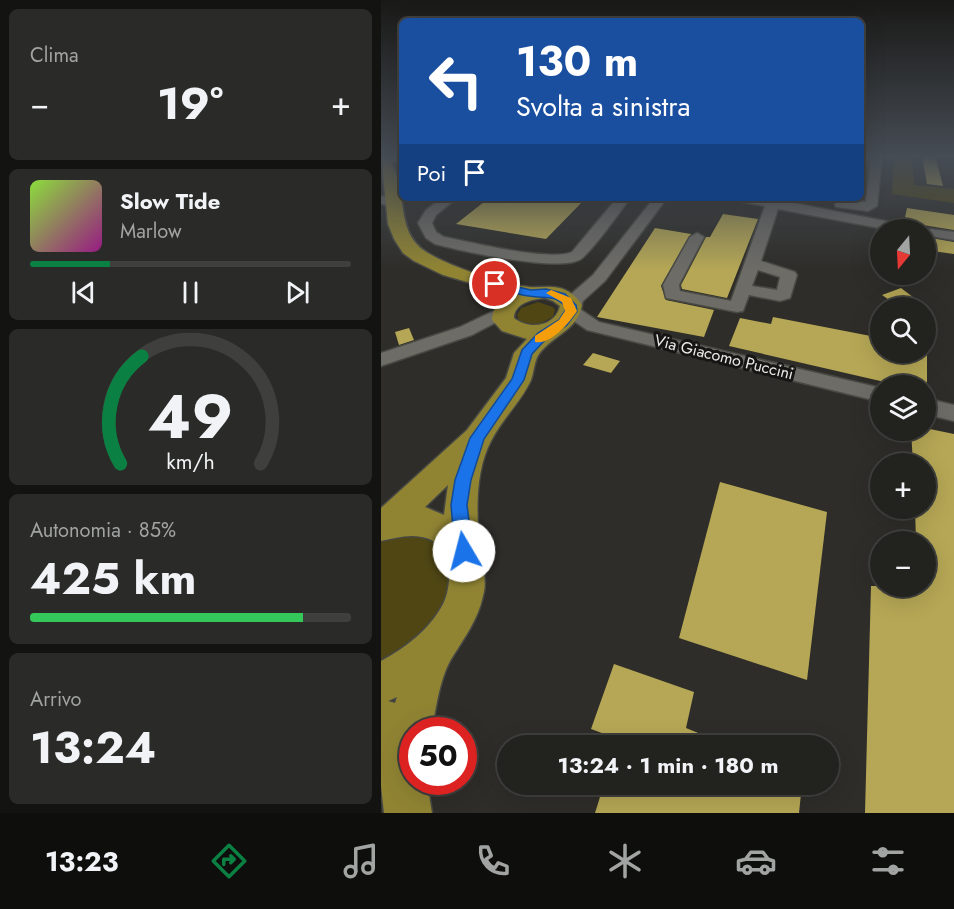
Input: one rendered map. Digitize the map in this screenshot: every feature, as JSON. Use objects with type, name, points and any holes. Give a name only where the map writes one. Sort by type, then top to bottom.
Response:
[{"type":"main road","points":[[388,201],[400,233],[408,247],[418,256],[435,264],[531,294]]},
{"type":"main road","points":[[383,525],[477,438],[518,380],[512,326],[504,293],[495,284]]},
{"type":"main road","points":[[554,293],[567,300],[562,319],[512,326],[521,296],[554,293]]},
{"type":"main road","points":[[414,717],[415,702],[423,675],[439,642],[456,618],[466,594],[468,571],[459,505],[463,480],[477,438]]},
{"type":"main road","points":[[383,525],[411,521],[433,525],[452,535],[464,551]]},
{"type":"main road","points":[[381,683],[401,674],[422,659],[439,642]]},
{"type":"main road","points":[[381,718],[385,724],[399,771]]},
{"type":"street","points":[[821,201],[862,207],[870,205],[872,194]]},
{"type":"street","points":[[447,201],[429,213],[425,221],[425,228],[429,235],[440,241],[557,260],[569,259],[576,255],[621,201]]},
{"type":"street","points":[[562,319],[576,299],[591,286],[659,201]]},
{"type":"street","points":[[761,201],[870,221]]},
{"type":"street","points":[[697,237],[671,285],[672,294],[737,307],[773,203]]},
{"type":"street","points":[[936,233],[954,236]]},
{"type":"street","points":[[743,289],[780,296],[784,294],[789,275],[753,263]]},
{"type":"street","points":[[554,293],[591,286]]},
{"type":"street","name":"Via Giacomo Puccini","points":[[562,319],[575,324],[593,326],[870,392]]},
{"type":"street","points":[[381,360],[467,332],[512,326]]},
{"type":"street","points":[[936,408],[954,412]]},
{"type":"shaded area","points":[[892,194],[954,194],[954,203]]},
{"type":"shaded area","points":[[538,302],[553,307],[555,310],[553,317],[537,325],[520,322],[517,315],[521,308]]},
{"type":"shaded area","points":[[407,535],[425,538],[437,544],[445,553],[449,564],[451,588],[437,622],[381,665],[381,539]]},
{"type":"building","points":[[485,201],[583,201],[546,239],[456,224]]},
{"type":"building","points":[[907,208],[954,215],[954,230],[936,227],[936,219],[905,219]]},
{"type":"building","points":[[723,214],[758,219],[727,298],[682,289],[681,285],[706,237],[710,237]]},
{"type":"building","points":[[655,228],[691,234],[661,286],[666,300],[714,310],[704,337],[597,317]]},
{"type":"building","points":[[936,239],[954,242],[954,254],[936,252]]},
{"type":"building","points":[[901,288],[913,297],[885,297],[882,295]]},
{"type":"building","points":[[773,317],[870,336],[870,363],[927,363],[927,375],[870,375],[870,379],[729,346],[740,318],[771,324]]},
{"type":"building","points":[[409,328],[414,340],[399,345],[395,332]]},
{"type":"building","points":[[593,353],[620,361],[611,373],[583,365]]},
{"type":"building","points":[[936,430],[954,434],[954,813],[865,813],[871,597],[936,597],[936,531],[916,531],[915,519],[936,519],[936,453],[912,453],[912,441],[936,441]]},
{"type":"building","points":[[720,482],[827,512],[807,680],[679,638]]},
{"type":"building","points":[[614,664],[694,692],[686,728],[703,735],[607,735],[591,729]]},
{"type":"building","points":[[601,795],[801,795],[799,813],[595,813]]},
{"type":"slow traffic","points":[[539,339],[563,322],[571,311],[571,305],[567,300],[551,293]]},
{"type":"route","points":[[464,551],[459,505],[463,480],[477,438],[518,380],[526,353],[542,336],[563,322],[571,311],[571,305],[567,300],[554,293],[531,294],[495,284]]}]
